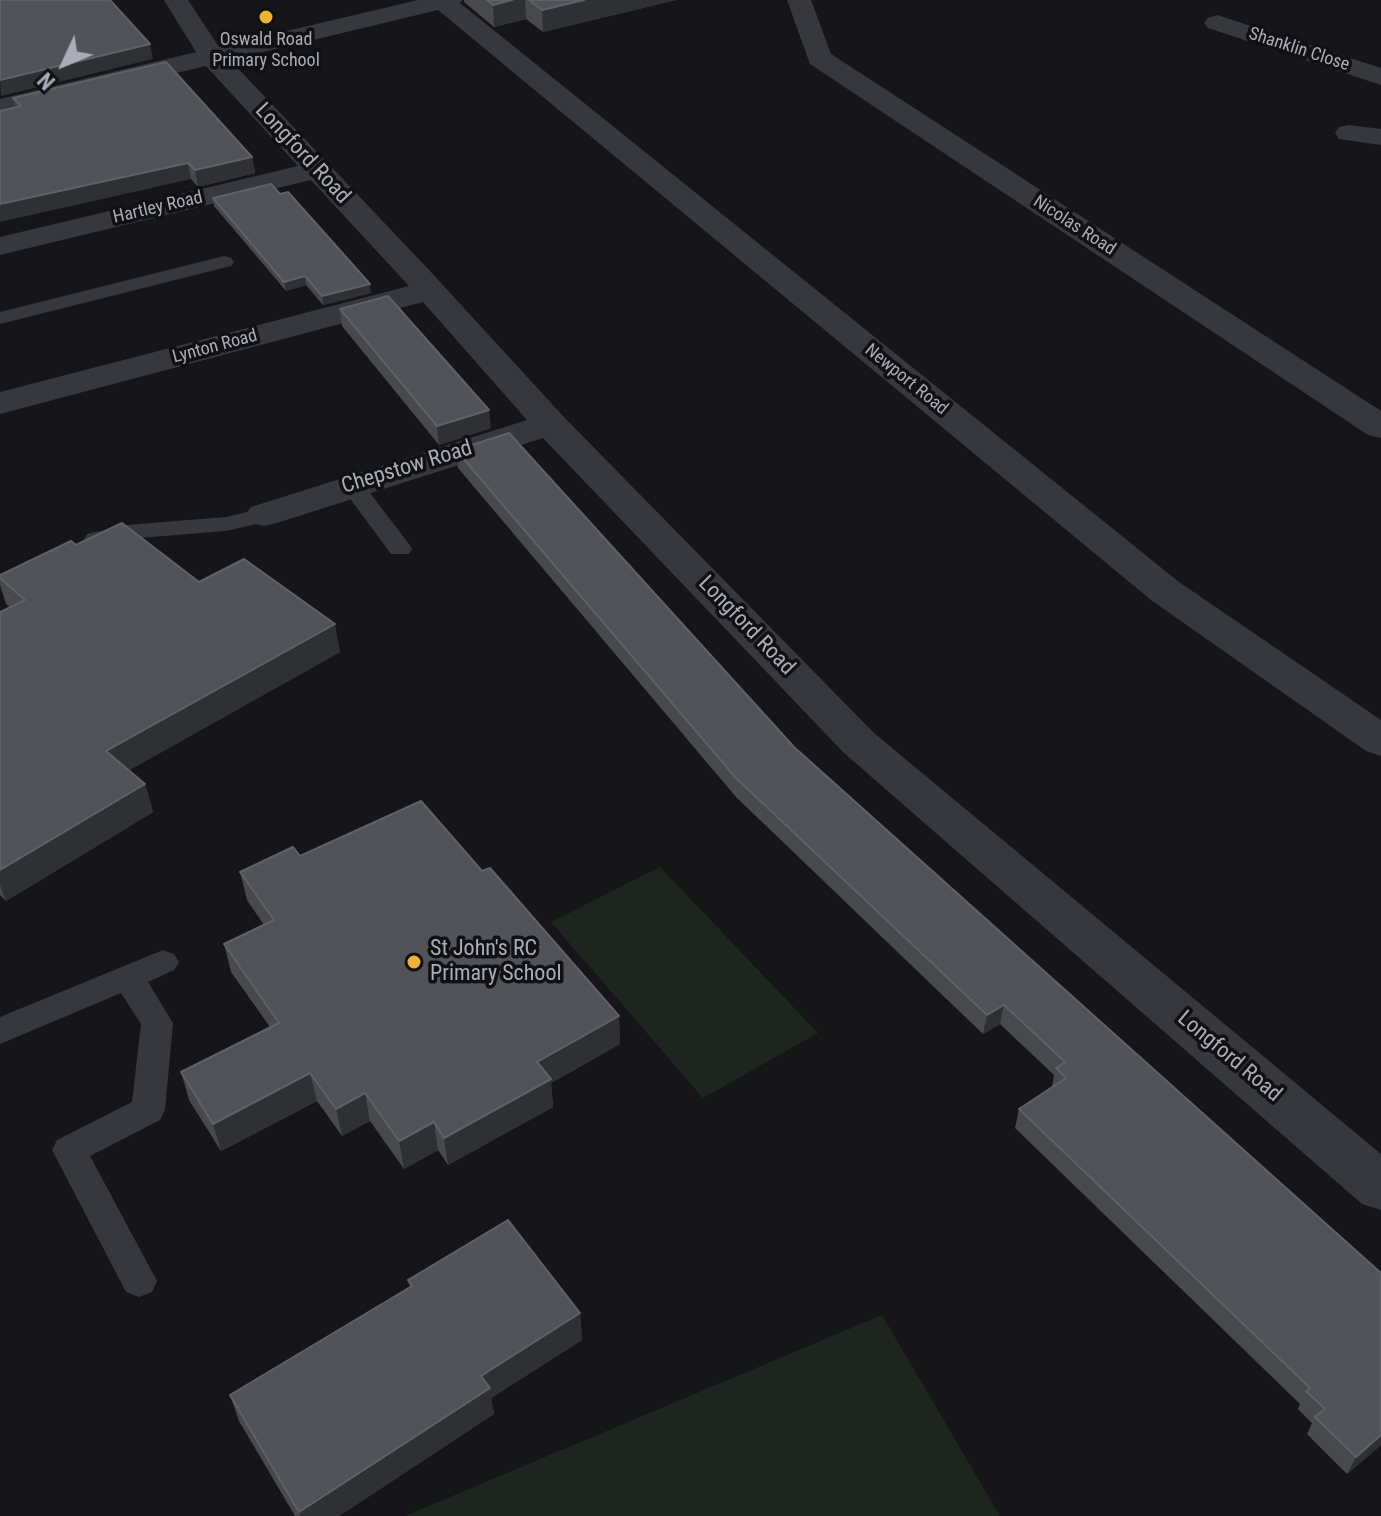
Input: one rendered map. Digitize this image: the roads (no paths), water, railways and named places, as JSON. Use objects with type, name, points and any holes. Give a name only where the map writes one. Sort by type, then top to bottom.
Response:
[{"type":"street","name":"Longford Road","points":[[176,0],[212,57],[430,290],[550,424],[859,743],[1381,1187]]},
{"type":"street","name":"Nicolas Road","points":[[799,0],[819,58],[1381,427]]},
{"type":"street","points":[[0,107],[447,1]]},
{"type":"street","name":"Newport Road","points":[[447,1],[1165,591],[1381,741]]},
{"type":"street","name":"Shanklin Close","points":[[1217,23],[1381,77]]},
{"type":"street","points":[[1349,133],[1381,137]]},
{"type":"street","name":"Hartley Road","points":[[0,246],[316,170]]},
{"type":"street","name":"Lynton Road","points":[[0,403],[430,290]]},
{"type":"street","name":"Chepstow Road","points":[[264,515],[550,424]]},
{"type":"lane","points":[[0,318],[224,262]]},
{"type":"lane","points":[[352,485],[400,549]]},
{"type":"lane","points":[[80,544],[126,532],[226,524],[264,515]]},
{"type":"lane","points":[[0,1031],[163,962]]},
{"type":"lane","points":[[128,977],[157,1023],[148,1110],[69,1150],[139,1281]]},
{"type":"place","name":"Oswald Road Primary School","points":[[266,17]]},
{"type":"place","name":"St John's RC Primary School","points":[[414,962]]}]
